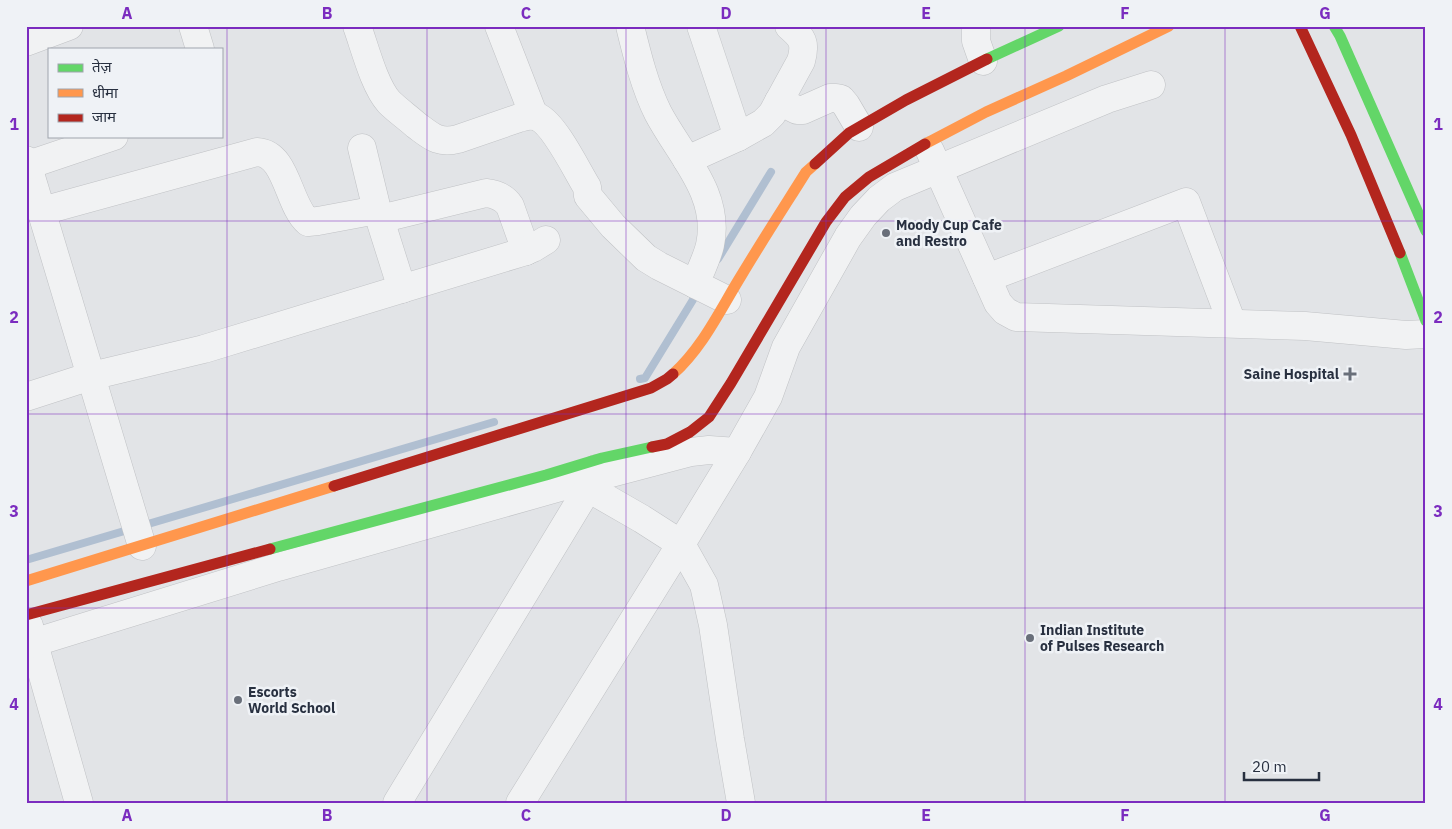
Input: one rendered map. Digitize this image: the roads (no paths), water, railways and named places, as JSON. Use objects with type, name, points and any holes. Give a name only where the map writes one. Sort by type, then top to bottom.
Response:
[{"type":"street","points":[[26,42],[69,26]]},
{"type":"street","points":[[193,26],[200,48]]},
{"type":"street","points":[[357,26],[380,89],[388,100],[428,134],[437,140],[448,142],[529,115],[539,118],[546,122],[554,132],[587,187],[588,196],[613,226],[646,258],[727,300]]},
{"type":"street","points":[[499,26],[534,116]]},
{"type":"street","points":[[630,26],[658,112],[697,177],[707,198],[712,217],[710,246],[695,284]]},
{"type":"street","points":[[701,26],[738,136]]},
{"type":"street","points":[[976,26],[976,41],[983,60]]},
{"type":"street","points":[[26,581],[651,388],[667,379],[687,361],[710,330],[806,172],[849,133],[906,100],[983,60],[1059,26]]},
{"type":"street","points":[[79,803],[30,644],[26,615],[546,475],[594,474],[667,444],[690,432],[709,416],[731,383],[826,222],[845,197],[869,177],[927,143],[986,112],[1169,26]]},
{"type":"street","points":[[1300,26],[1338,103],[1426,321]]},
{"type":"street","points":[[1334,26],[1426,231]]},
{"type":"street","points":[[687,160],[763,123],[772,114],[801,61],[804,51],[802,32]]},
{"type":"street","points":[[520,803],[737,452],[768,397],[786,347],[848,237],[863,216],[879,199],[895,187],[1106,99],[1150,85]]},
{"type":"street","points":[[779,101],[797,110],[803,110],[830,98],[836,98],[846,105],[859,127]]},
{"type":"street","points":[[107,138],[27,162],[142,546]]},
{"type":"street","points":[[927,143],[998,303],[1006,312],[1016,317],[1305,326],[1406,335],[1426,334]]},
{"type":"street","points":[[362,148],[378,214],[402,289]]},
{"type":"street","points":[[26,397],[91,376],[204,349],[402,289],[536,245],[506,200],[486,193],[378,214],[308,222],[299,210],[273,158],[263,152],[257,152],[42,211]]},
{"type":"street","points":[[987,278],[1186,202],[1232,323]]},
{"type":"street","points":[[30,644],[278,567],[594,474],[691,452],[710,450],[737,452]]},
{"type":"street","points":[[594,474],[642,519],[681,544],[704,585],[713,625],[741,803]]},
{"type":"street","points":[[397,803],[594,474]]},
{"type":"waterway","points":[[718,259],[771,172]]},
{"type":"waterway","points":[[640,379],[645,378],[699,290]]},
{"type":"waterway","points":[[26,560],[494,422]]},
{"type":"place","name":"Moody Cup Cafe and Restro","points":[[886,233]]},
{"type":"place","name":"Saine Hospital","points":[[1350,374]]},
{"type":"place","name":"Indian Institute of Pulses Research","points":[[1030,638]]},
{"type":"place","name":"Escorts World School","points":[[238,700]]}]
